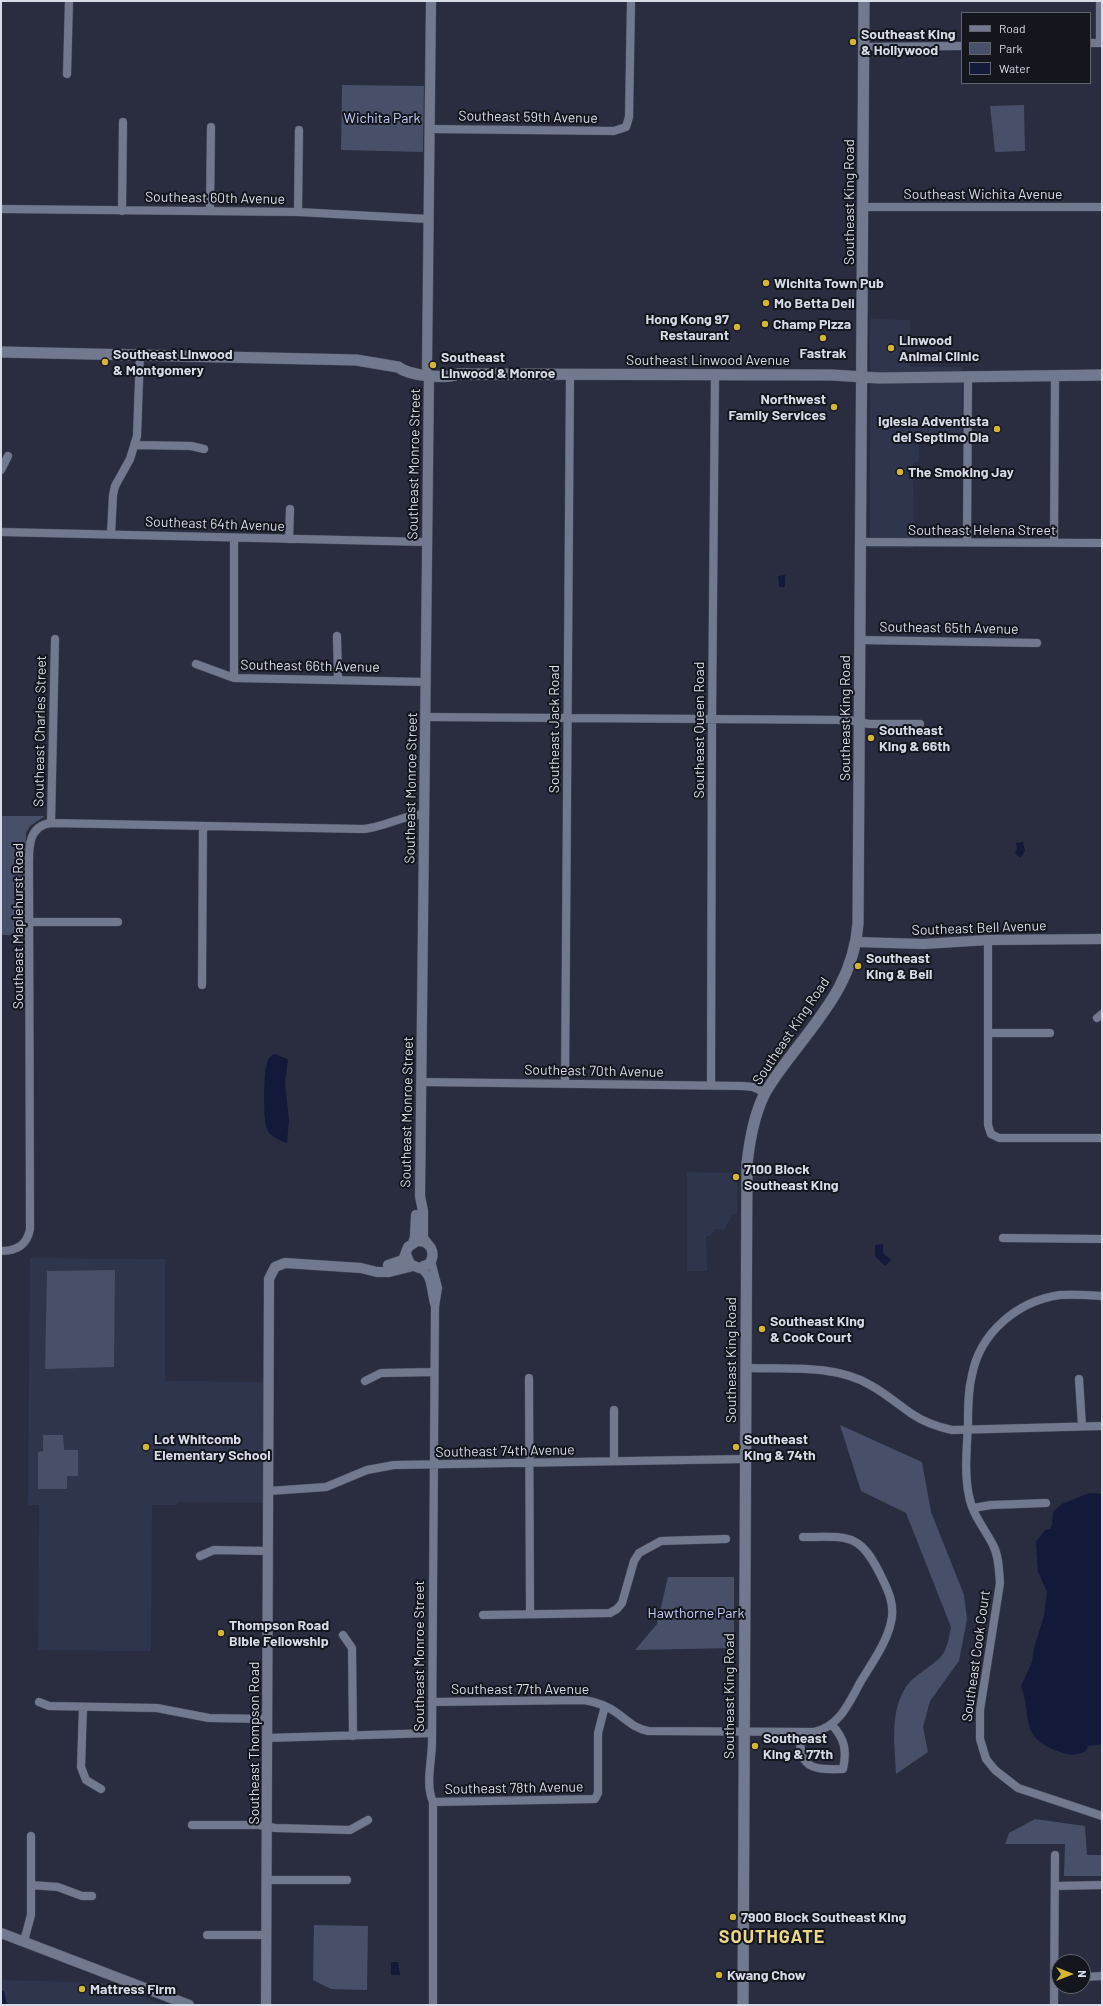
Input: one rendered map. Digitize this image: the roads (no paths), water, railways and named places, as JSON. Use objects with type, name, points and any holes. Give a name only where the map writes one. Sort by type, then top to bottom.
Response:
[{"type":"main road","name":"Southeast King Road","points":[[743,2005],[747,1163],[755,1120],[766,1093],[834,997],[849,968],[856,942],[858,923],[864,1]]},
{"type":"main road","name":"Southeast Linwood Avenue","points":[[1,352],[356,360],[398,368],[402,371],[428,371],[451,377],[458,374],[715,374],[879,378],[968,376],[1102,376]]},
{"type":"street","points":[[67,74],[69,1]]},
{"type":"street","name":"Southeast Monroe Street","points":[[427,1243],[423,1238],[423,1211],[420,1201],[428,542],[428,219],[431,1]]},
{"type":"street","name":"Southeast 59th Avenue","points":[[430,129],[614,131],[626,127],[629,118],[631,1]]},
{"type":"street","points":[[1100,1],[1101,43]]},
{"type":"street","points":[[864,47],[961,46]]},
{"type":"street","points":[[122,211],[123,122]]},
{"type":"street","points":[[210,211],[211,127]]},
{"type":"street","points":[[298,212],[299,130]]},
{"type":"street","name":"Southeast Wichita Avenue","points":[[863,207],[1102,207]]},
{"type":"street","name":"Southeast 60th Avenue","points":[[1,209],[298,212],[428,219]]},
{"type":"street","points":[[111,534],[113,495],[115,486],[135,445],[138,428],[140,354]]},
{"type":"street","name":"Southeast Queen Road","points":[[711,1085],[715,374]]},
{"type":"street","name":"Southeast Jack Road","points":[[565,1084],[570,375]]},
{"type":"street","points":[[967,542],[968,376]]},
{"type":"street","points":[[1054,543],[1055,376]]},
{"type":"street","points":[[135,445],[191,446],[204,449]]},
{"type":"street","points":[[1,470],[8,456]]},
{"type":"street","points":[[289,540],[290,509]]},
{"type":"street","name":"Southeast 64th Avenue","points":[[1,532],[219,536],[289,540],[428,542]]},
{"type":"street","points":[[234,538],[234,678]]},
{"type":"street","name":"Southeast Helena Street","points":[[861,542],[1102,543]]},
{"type":"street","points":[[337,636],[338,679]]},
{"type":"street","name":"Southeast Charles Street","points":[[51,823],[55,639]]},
{"type":"street","name":"Southeast 65th Avenue","points":[[860,640],[1037,643]]},
{"type":"street","name":"Southeast 66th Avenue","points":[[196,664],[234,678],[426,682]]},
{"type":"street","points":[[425,717],[849,720],[870,724],[920,724]]},
{"type":"street","points":[[51,823],[367,828],[386,825],[412,816],[424,814]]},
{"type":"street","name":"Southeast Maplehurst Road","points":[[1,1251],[14,1250],[21,1246],[29,1236],[30,1229],[30,842],[37,829],[51,823]]},
{"type":"street","points":[[202,985],[203,826]]},
{"type":"street","points":[[30,922],[118,922]]},
{"type":"street","name":"Southeast Bell Avenue","points":[[856,942],[924,944],[988,940],[1102,939]]},
{"type":"street","points":[[988,940],[988,1125],[991,1134],[999,1138],[1102,1138]]},
{"type":"street","points":[[989,1033],[1050,1033]]},
{"type":"street","name":"Southeast 70th Avenue","points":[[421,1082],[749,1086],[766,1093]]},
{"type":"street","name":"Southeast Monroe Street","points":[[413,1243],[416,1237],[416,1211],[420,1201]]},
{"type":"street","points":[[1003,1238],[1102,1239]]},
{"type":"street","points":[[420,1241],[427,1243],[432,1251],[431,1261],[426,1266],[384,1272],[370,1272],[361,1268],[370,1265],[392,1264],[402,1260],[408,1247],[413,1243],[420,1241]]},
{"type":"street","points":[[406,1254],[408,1261],[416,1267]]},
{"type":"street","name":"Southeast Monroe Street","points":[[431,1261],[438,1288],[435,1306],[432,1734],[430,1792],[434,1802],[433,2005]]},
{"type":"street","name":"Southeast Thompson Road","points":[[266,2005],[270,1275],[275,1267],[282,1263],[289,1262],[361,1268]]},
{"type":"street","name":"Southeast Monroe Street","points":[[416,1267],[425,1271],[429,1278],[431,1296],[435,1306]]},
{"type":"street","name":"Southeast Cook Court","points":[[1102,1296],[1060,1295],[1037,1300],[1020,1308],[1004,1320],[988,1337],[976,1359],[969,1391],[967,1484],[969,1498],[984,1531],[994,1545],[999,1566],[1000,1583],[980,1710],[979,1734],[986,1759],[995,1770],[1013,1785],[1102,1816]]},
{"type":"street","points":[[746,1368],[821,1371],[844,1374],[872,1386],[913,1415],[935,1426],[952,1430],[968,1431],[1102,1426]]},
{"type":"street","points":[[365,1381],[381,1372],[434,1372]]},
{"type":"street","points":[[529,1378],[528,1464],[530,1614]]},
{"type":"street","points":[[1079,1379],[1082,1426]]},
{"type":"street","points":[[614,1410],[614,1461]]},
{"type":"street","name":"Southeast 74th Avenue","points":[[269,1491],[326,1487],[376,1467],[746,1459]]},
{"type":"street","points":[[973,1508],[991,1505],[1046,1503]]},
{"type":"street","points":[[800,1732],[799,1746],[806,1763],[815,1769],[843,1769],[845,1743],[832,1725],[840,1717],[887,1636],[891,1622],[892,1610],[889,1593],[872,1557],[859,1543],[848,1538],[803,1537]]},
{"type":"street","points":[[483,1615],[610,1613],[618,1610],[622,1603],[634,1561],[639,1553],[661,1541],[726,1539]]},
{"type":"street","points":[[200,1556],[214,1550],[268,1551]]},
{"type":"street","points":[[343,1635],[352,1648],[353,1736]]},
{"type":"street","name":"Southeast 77th Avenue","points":[[432,1702],[577,1700],[604,1706],[618,1713],[633,1726],[648,1730],[814,1732],[832,1725]]},
{"type":"street","points":[[39,1702],[49,1706],[157,1708],[209,1718],[268,1719]]},
{"type":"street","name":"Southeast 78th Avenue","points":[[434,1802],[595,1799],[598,1794],[598,1733],[604,1706]]},
{"type":"street","points":[[83,1707],[81,1767],[86,1780],[101,1789]]},
{"type":"street","points":[[267,1738],[432,1734]]},
{"type":"street","points":[[192,1825],[259,1825],[267,1827],[350,1830],[368,1820]]},
{"type":"street","points":[[24,1941],[30,1921],[31,1836]]},
{"type":"street","points":[[1055,1855],[1056,1954]]},
{"type":"street","points":[[267,1880],[347,1880]]},
{"type":"street","points":[[1055,1886],[1102,1885]]},
{"type":"street","points":[[31,1886],[52,1886],[82,1896],[92,1896]]},
{"type":"street","points":[[1,1933],[189,2005]]},
{"type":"street","points":[[207,1935],[267,1935]]},
{"type":"street","points":[[1091,1977],[1102,1976]]},
{"type":"street","points":[[1054,2005],[1055,1994]]},
{"type":"water","points":[[785,575],[785,587],[779,587],[778,576]]},
{"type":"water","points":[[1023,842],[1025,851],[1020,858],[1015,853],[1017,849],[1016,843]]},
{"type":"water","points":[[274,1054],[288,1059],[285,1083],[289,1120],[287,1143],[270,1134],[266,1124],[264,1094],[265,1073],[268,1060]]},
{"type":"water","points":[[883,1244],[883,1253],[891,1260],[885,1266],[875,1256],[875,1245]]},
{"type":"water","points":[[1089,1493],[1102,1494],[1102,1742],[1100,1745],[1088,1746],[1086,1751],[1078,1754],[1072,1754],[1057,1751],[1037,1739],[1029,1724],[1021,1686],[1032,1662],[1034,1648],[1044,1616],[1047,1592],[1038,1572],[1036,1542],[1045,1530],[1050,1529],[1052,1525],[1053,1512],[1062,1504]]},
{"type":"water","points":[[798,1930],[806,1930],[806,1944],[798,1944]]},
{"type":"water","points":[[391,1962],[398,1962],[400,1975],[391,1975]]},
{"type":"water","points":[[1,1990],[4,1991],[7,2005],[1,2005]]},
{"type":"place","name":"Southeast King & Hollywood","points":[[853,42]]},
{"type":"place","name":"Wichita Town Pub","points":[[766,283]]},
{"type":"place","name":"Mo Betta Deli","points":[[766,303]]},
{"type":"place","name":"Champ Pizza","points":[[765,324]]},
{"type":"place","name":"Hong Kong 97 Restaurant","points":[[737,327]]},
{"type":"place","name":"Fastrak","points":[[823,338]]},
{"type":"place","name":"Linwood Animal Clinic","points":[[891,348]]},
{"type":"place","name":"Southeast Linwood & Montgomery","points":[[105,362]]},
{"type":"place","name":"Southeast Linwood & Monroe","points":[[433,365]]},
{"type":"place","name":"Northwest Family Services","points":[[834,407]]},
{"type":"place","name":"Iglesia Adventista del Septimo Dia","points":[[997,429]]},
{"type":"place","name":"The Smoking Jay","points":[[900,472]]},
{"type":"place","name":"Southeast King & 66th","points":[[871,738]]},
{"type":"place","name":"Southeast King & Bell","points":[[858,966]]},
{"type":"place","name":"7100 Block Southeast King","points":[[736,1177]]},
{"type":"place","name":"Southeast King & Cook Court","points":[[762,1329]]},
{"type":"place","name":"Lot Whitcomb Elementary School","points":[[146,1447]]},
{"type":"place","name":"Southeast King & 74th","points":[[736,1447]]},
{"type":"place","name":"Thompson Road Bible Fellowship","points":[[221,1633]]},
{"type":"place","name":"Southeast King & 77th","points":[[755,1746]]},
{"type":"place","name":"7900 Block Southeast King","points":[[733,1917]]},
{"type":"place","name":"Kwang Chow","points":[[719,1975]]},
{"type":"place","name":"Mattress Firm","points":[[82,1989]]},
{"type":"district","name":"SOUTHGATE","points":[[772,1937]]},
{"type":"park label","name":"Wichita Park","points":[[382,118]]},
{"type":"park label","name":"Hawthorne Park","points":[[696,1613]]}]
